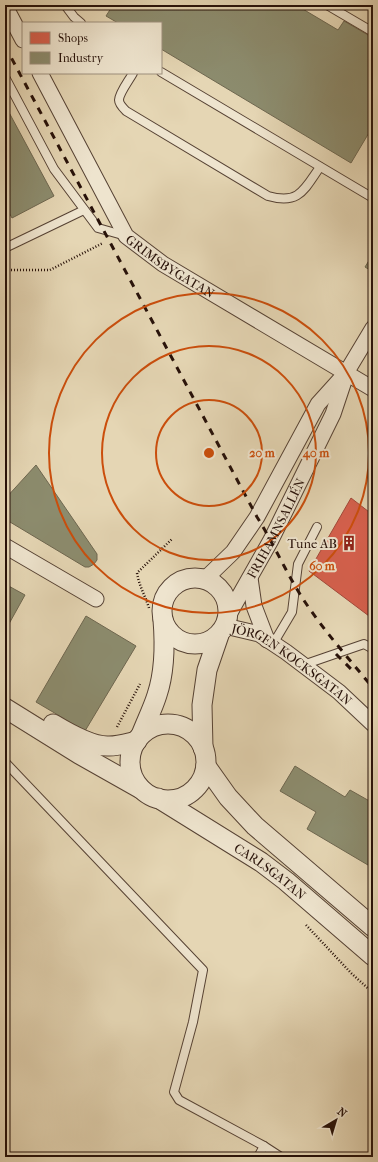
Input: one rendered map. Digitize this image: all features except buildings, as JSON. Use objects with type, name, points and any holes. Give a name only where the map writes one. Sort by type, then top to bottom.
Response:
[{"type":"street","points":[[5,6],[22,38]]},
{"type":"street","name":"GRIMSBYGATAN","points":[[41,74],[126,236],[163,264],[373,389]]},
{"type":"street","name":"FRIHAMNSALLÉN","points":[[205,579],[233,552],[257,517],[318,404],[346,373],[373,328]]},
{"type":"street","name":"FRIHAMNSALLÉN","points":[[204,757],[202,705],[207,670],[224,625],[271,540],[333,414],[346,373]]},
{"type":"street","points":[[5,546],[96,599]]},
{"type":"street","points":[[250,578],[254,606],[270,642]]},
{"type":"street","points":[[5,697],[72,735],[90,742],[107,746],[125,744],[139,738],[154,726],[167,724],[177,725],[193,733],[200,742],[204,757],[201,780],[191,792],[179,798],[172,799],[150,793],[135,779],[130,765],[132,751],[139,738],[157,695],[159,684],[164,637],[156,614],[173,586],[185,579],[205,579],[215,584],[223,593],[228,604],[224,625],[209,641],[201,644],[189,644],[178,640],[167,629],[156,614]]},
{"type":"street","name":"JÖRGEN KOCKSGATAN","points":[[224,625],[259,634],[339,692],[373,724]]},
{"type":"street","name":"CARLSGATAN","points":[[5,708],[79,754],[150,793],[261,862],[286,881],[373,956]]},
{"type":"street","name":"CARLSGATAN","points":[[204,757],[228,797],[255,826],[373,927]]},
{"type":"lane","points":[[10,5],[13,21]]},
{"type":"lane","points":[[65,5],[80,22]]},
{"type":"lane","points":[[327,5],[373,32]]},
{"type":"lane","points":[[162,73],[373,198]]},
{"type":"lane","points":[[132,74],[119,100],[120,105],[126,111],[268,196],[279,200],[290,199],[298,196],[320,167]]},
{"type":"lane","points":[[5,77],[54,169],[84,210],[98,228],[126,236]]},
{"type":"lane","points":[[5,248],[84,210]]},
{"type":"lane","points":[[270,642],[292,612],[298,564],[317,527]]},
{"type":"lane","points":[[303,665],[364,644],[373,649]]},
{"type":"lane","points":[[5,762],[203,970],[193,1022],[174,1092],[179,1100],[264,1146],[281,1157]]},
{"type":"lane","points":[[258,1157],[264,1146]]},
{"type":"path","points":[[5,270],[50,270],[100,244],[126,236]]},
{"type":"path","points":[[156,614],[138,583],[137,573],[172,539]]},
{"type":"path","points":[[304,922],[373,993]]},
{"type":"railway","points":[[5,46],[292,581],[321,624],[373,688]]},
{"type":"railway","points":[[336,654],[353,671]]},
{"type":"place","name":"Tune AB","points":[[349,543]]}]
